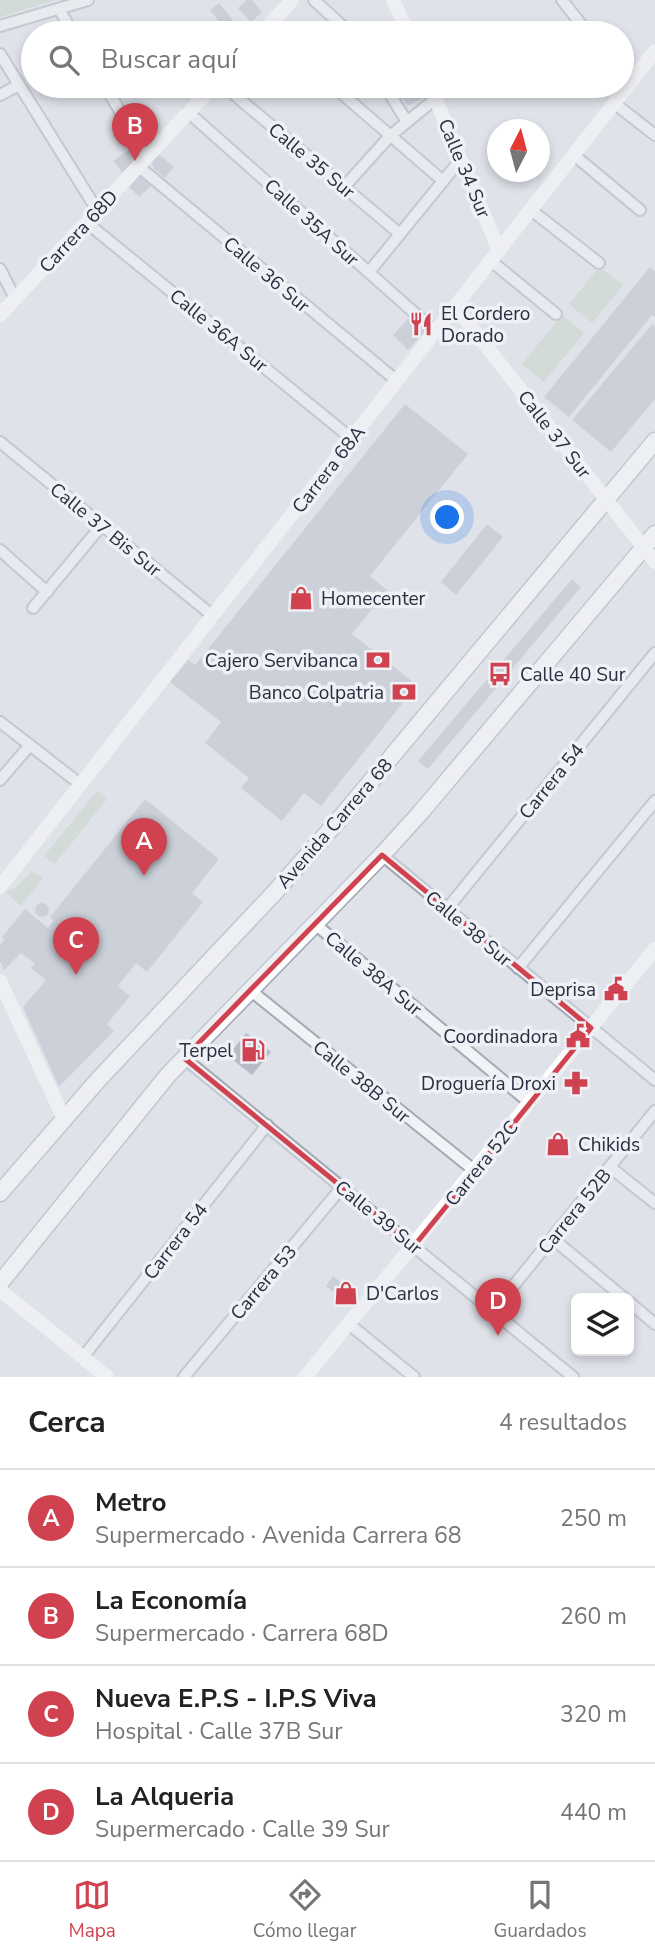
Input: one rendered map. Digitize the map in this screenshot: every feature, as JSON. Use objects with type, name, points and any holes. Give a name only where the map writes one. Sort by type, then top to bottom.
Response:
[{"type":"main road","name":"Avenida Carrera 68","points":[[0,1193],[98,1080],[337,822],[655,441]]},
{"type":"main road","points":[[0,1283],[184,1058],[421,812],[655,534]]},
{"type":"street","points":[[0,26],[88,0]]},
{"type":"street","points":[[275,21],[292,0]]},
{"type":"street","points":[[314,0],[337,21]]},
{"type":"street","points":[[393,0],[403,21]]},
{"type":"street","points":[[562,0],[579,21]]},
{"type":"street","points":[[59,9],[66,21]]},
{"type":"street","name":"Carrera 68A","points":[[634,72],[655,51]]},
{"type":"street","points":[[0,54],[21,88]]},
{"type":"street","points":[[0,95],[19,85]]},
{"type":"street","points":[[27,98],[97,210]]},
{"type":"street","name":"Calle 36 Sur","points":[[110,98],[142,161],[397,381]]},
{"type":"street","name":"Carrera 68D","points":[[0,315],[201,98]]},
{"type":"street","name":"Calle 35 Sur","points":[[238,98],[400,234]]},
{"type":"street","points":[[347,98],[443,181]]},
{"type":"street","points":[[392,98],[407,122]]},
{"type":"street","points":[[344,187],[428,98]]},
{"type":"street","name":"Calle 34 Sur","points":[[436,98],[461,159],[495,256]]},
{"type":"street","name":"Carrera 68A","points":[[0,887],[616,98]]},
{"type":"street","points":[[614,103],[655,135]]},
{"type":"street","name":"Calle 35A Sur","points":[[188,112],[436,332]]},
{"type":"street","points":[[574,155],[640,209]]},
{"type":"street","points":[[369,272],[461,159]]},
{"type":"street","points":[[531,210],[599,263]]},
{"type":"street","name":"Calle 36A Sur","points":[[86,222],[352,439]]},
{"type":"street","points":[[495,256],[556,314]]},
{"type":"street","points":[[0,269],[15,298]]},
{"type":"street","name":"Calle 37 Sur","points":[[455,306],[655,562]]},
{"type":"street","name":"Calle 37 Bis Sur","points":[[0,442],[213,616]]},
{"type":"street","points":[[33,608],[102,525]]},
{"type":"street","points":[[0,550],[47,592]]},
{"type":"street","name":"Carrera 54","points":[[447,909],[655,653]]},
{"type":"street","points":[[0,722],[80,784]]},
{"type":"street","points":[[0,780],[30,745]]},
{"type":"street","points":[[518,968],[655,801]]},
{"type":"street","name":"Calle 38 Sur","points":[[382,855],[655,1080]]},
{"type":"street","name":"Calle 38A Sur","points":[[315,924],[530,1103]]},
{"type":"street","name":"Carrera 52C","points":[[305,1377],[655,949]]},
{"type":"street","points":[[0,981],[64,1119]]},
{"type":"street","name":"Calle 38B Sur","points":[[250,990],[475,1171]]},
{"type":"street","name":"Calle 39 Sur","points":[[184,1058],[573,1377]]},
{"type":"street","name":"Carrera 52B","points":[[493,1311],[655,1111]]},
{"type":"street","name":"Carrera 54","points":[[83,1357],[267,1125]]},
{"type":"street","points":[[610,1167],[655,1203]]},
{"type":"street","name":"Carrera 53","points":[[184,1377],[342,1186]]},
{"type":"street","points":[[552,1238],[618,1293]]},
{"type":"street","points":[[0,1290],[107,1377]]},
{"type":"street","points":[[634,1306],[655,1324]]},
{"type":"street","points":[[349,1324],[414,1377]]},
{"type":"highlighted area","points":[[382,855],[591,1028],[414,1246],[184,1058]]},
{"type":"green space","points":[[0,0],[55,0],[0,17]]},
{"type":"green space","points":[[599,267],[623,285],[592,323],[569,304]]},
{"type":"green space","points":[[562,315],[584,333],[544,382],[522,364]]},
{"type":"green space","points":[[97,791],[107,799],[55,864],[44,856]]},
{"type":"green space","points":[[32,871],[43,878],[21,906],[4,891],[15,888]]},
{"type":"building","points":[[247,0],[252,0],[262,12],[250,21],[238,8]]},
{"type":"building","points":[[219,3],[233,21],[219,21],[210,10]]},
{"type":"building","points":[[403,98],[422,98],[408,106]]},
{"type":"building","points":[[133,147],[141,158],[122,172],[113,161]]},
{"type":"building","points":[[158,154],[174,167],[165,178],[154,169],[152,162]]},
{"type":"building","points":[[139,174],[151,186],[139,197],[126,184]]},
{"type":"building","points":[[650,267],[655,271],[655,317],[652,315],[569,417],[544,397]]},
{"type":"building","points":[[411,316],[426,330],[408,350],[393,335]]},
{"type":"building","points":[[652,324],[655,327],[655,399],[611,452],[572,420]]},
{"type":"building","name":"Homecenter","points":[[405,404],[468,454],[370,576],[387,590],[352,634],[417,685],[321,806],[304,793],[282,821],[241,788],[249,778],[205,743],[221,722],[170,682],[188,660],[195,665]]},
{"type":"building","points":[[487,524],[503,537],[456,595],[441,582]]},
{"type":"building","name":"Calle 40 Sur","points":[[572,579],[581,587],[428,769],[418,761]]},
{"type":"building","points":[[145,799],[219,859],[192,893],[203,902],[147,972],[136,963],[118,986],[130,996],[107,1024],[114,1031],[59,1087],[23,1007],[46,980],[31,968],[35,964],[21,953],[4,970],[0,961],[0,945],[5,939],[2,937],[25,909],[48,928],[54,920],[50,917]]},
{"type":"building","points":[[39,903],[45,903],[49,910],[45,917],[39,917],[35,913],[35,907]]},
{"type":"building","points":[[246,1033],[271,1052],[252,1075],[228,1056]]},
{"type":"building","points":[[333,1276],[355,1293],[348,1303],[326,1286]]},
{"type":"place","name":"La Economía","points":[[135,161]]},
{"type":"place","name":"El Cordero Dorado","points":[[421,324]]},
{"type":"place","name":"Homecenter","points":[[301,598]]},
{"type":"place","name":"Cajero Servibanca","points":[[378,660]]},
{"type":"place","name":"Calle 40 Sur","points":[[500,674]]},
{"type":"place","name":"Banco Colpatria","points":[[404,692]]},
{"type":"place","name":"Metro","points":[[144,876]]},
{"type":"place","name":"Nueva E.P.S - I.P.S Viva","points":[[76,975]]},
{"type":"place","name":"Deprisa","points":[[616,989]]},
{"type":"place","name":"Coordinadora","points":[[578,1036]]},
{"type":"place","name":"Terpel","points":[[253,1050]]},
{"type":"place","name":"Droguería Droxi","points":[[576,1083]]},
{"type":"place","name":"Chikids","points":[[558,1144]]},
{"type":"place","name":"D'Carlos","points":[[346,1293]]},
{"type":"place","name":"La Alqueria","points":[[498,1336]]}]
